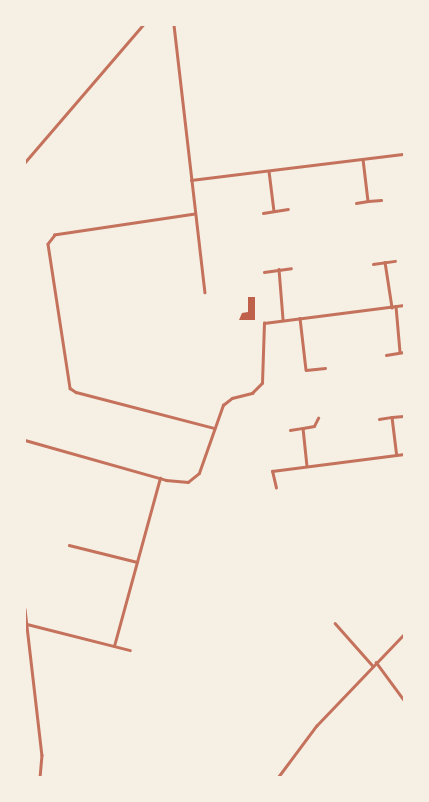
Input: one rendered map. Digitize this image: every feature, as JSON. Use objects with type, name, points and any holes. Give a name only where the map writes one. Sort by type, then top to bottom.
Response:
[{"type":"street","points":[[25,162],[143,25]]},
{"type":"street","points":[[174,25],[204,292]]},
{"type":"street","points":[[190,180],[404,154]]},
{"type":"street","points":[[363,159],[368,201]]},
{"type":"street","points":[[270,170],[274,211]]},
{"type":"street","points":[[356,203],[381,200]]},
{"type":"street","points":[[263,213],[288,209]]},
{"type":"street","points":[[195,214],[55,236],[48,244],[71,388],[214,428]]},
{"type":"street","points":[[373,264],[395,261]]},
{"type":"street","points":[[385,262],[402,352],[386,355]]},
{"type":"street","points":[[264,272],[291,268]]},
{"type":"street","points":[[279,269],[284,319]]},
{"type":"street","points":[[25,440],[183,483],[196,477],[214,428],[228,401],[252,393],[262,383],[264,323],[404,305]]},
{"type":"street","points":[[300,318],[306,370],[325,368]]},
{"type":"street","points":[[378,419],[403,416]]},
{"type":"street","points":[[290,430],[314,426],[318,418]]},
{"type":"street","points":[[392,418],[397,455]]},
{"type":"street","points":[[303,428],[307,466]]},
{"type":"street","points":[[276,488],[272,471],[404,454]]},
{"type":"street","points":[[114,646],[160,478]]},
{"type":"street","points":[[69,545],[138,562]]},
{"type":"street","points":[[25,609],[42,755],[40,777]]},
{"type":"street","points":[[335,623],[374,664],[404,700]]},
{"type":"street","points":[[27,624],[130,650]]},
{"type":"street","points":[[278,777],[316,726],[404,634]]},
{"type":"building","points":[[248,297],[255,297],[255,320],[239,320],[242,313],[248,312]]}]
